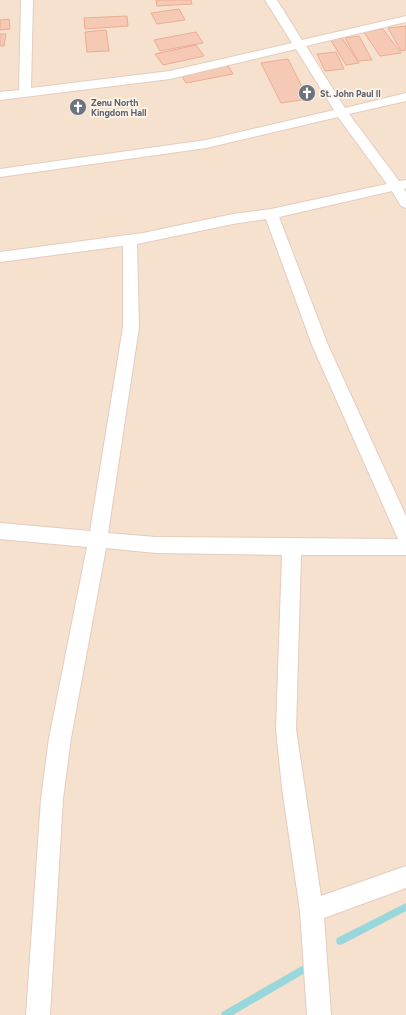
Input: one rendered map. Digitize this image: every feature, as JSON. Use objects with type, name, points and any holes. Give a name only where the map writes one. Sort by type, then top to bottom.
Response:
[{"type":"street","points":[[25,92],[27,0]]},
{"type":"street","points":[[271,0],[342,113],[401,186],[406,204]]},
{"type":"street","points":[[0,96],[170,74],[406,19]]},
{"type":"street","points":[[0,173],[199,145],[406,97]]},
{"type":"street","points":[[0,257],[130,240],[233,219],[271,214],[401,186]]},
{"type":"street","points":[[271,214],[320,345],[406,536]]},
{"type":"street","points":[[38,1015],[52,799],[59,746],[98,540],[131,327],[130,240]]},
{"type":"street","points":[[0,531],[156,545],[292,548],[406,547]]},
{"type":"street","points":[[292,548],[286,729],[293,788],[312,911],[319,1015]]},
{"type":"street","points":[[312,911],[406,877]]},
{"type":"shaded area","points":[[0,0],[406,0],[406,1015],[0,1015]]},
{"type":"building","points":[[156,0],[191,0],[192,4],[157,6]]},
{"type":"building","points":[[179,9],[185,20],[157,24],[151,13]]},
{"type":"building","points":[[127,16],[128,26],[85,29],[84,18]]},
{"type":"building","points":[[9,19],[10,29],[0,30],[0,20]]},
{"type":"building","points":[[406,26],[406,50],[401,51],[388,28]]},
{"type":"building","points":[[383,29],[401,53],[380,56],[363,31]]},
{"type":"building","points":[[106,30],[109,51],[87,52],[85,32]]},
{"type":"building","points":[[196,32],[203,43],[160,51],[154,40]]},
{"type":"building","points":[[0,34],[6,34],[4,46],[0,46]]},
{"type":"building","points":[[359,36],[372,60],[358,61],[345,38]]},
{"type":"building","points":[[342,38],[359,63],[346,65],[330,39]]},
{"type":"building","points":[[196,45],[204,56],[163,65],[155,54]]},
{"type":"building","points":[[336,52],[344,69],[325,71],[317,54]]},
{"type":"building","points":[[288,59],[308,99],[281,103],[261,63]]},
{"type":"building","points":[[227,64],[233,74],[186,83],[180,73]]},
{"type":"waterway","points":[[340,941],[406,907]]},
{"type":"waterway","points":[[225,1015],[302,970]]},
{"type":"place","name":"St. John Paul II","points":[[307,93]]},
{"type":"place","name":"Zenu North Kingdom Hall","points":[[78,107]]}]
